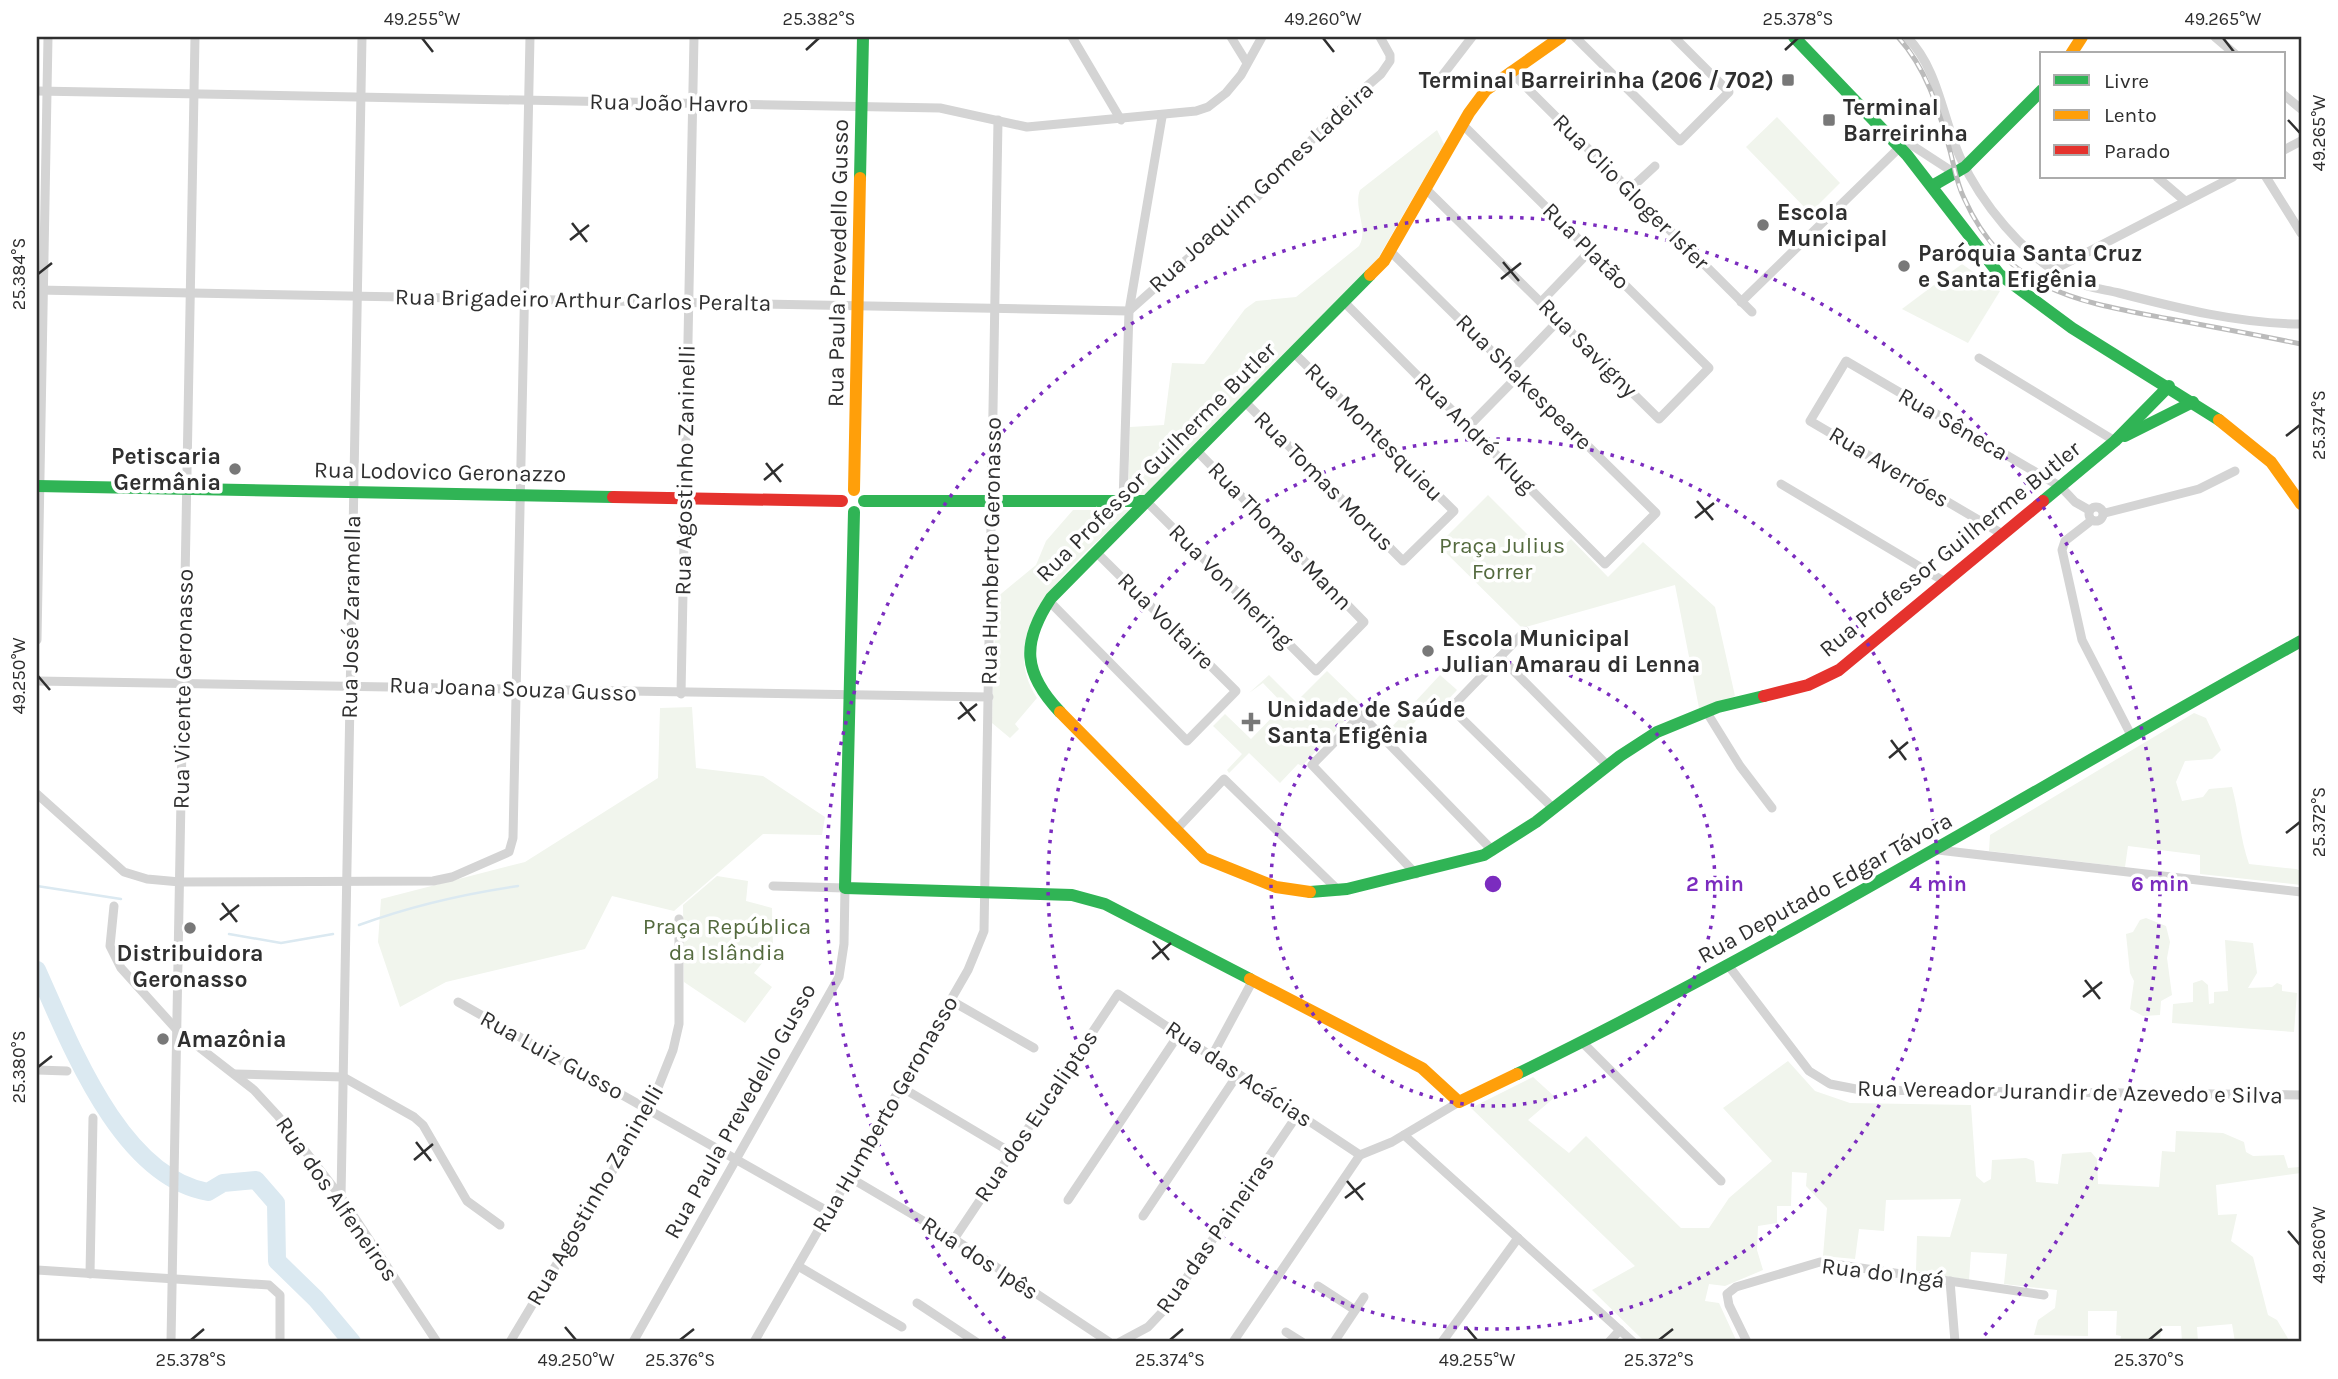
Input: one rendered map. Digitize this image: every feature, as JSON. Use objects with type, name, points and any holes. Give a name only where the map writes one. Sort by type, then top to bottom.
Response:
[{"type":"main road","name":"Rua Paula Prevedello Gusso","points":[[854,490],[863,37]]},
{"type":"main road","name":"Rua Professor Guilherme Butler","points":[[1561,37],[1486,90],[1462,124],[1391,252],[1049,601],[1031,635],[1031,666],[1036,684],[1175,831],[1204,858],[1276,887],[1303,893],[1339,891],[1473,860],[1493,850],[1554,809],[1650,736],[1706,711],[1808,685],[1830,676],[1947,583],[2115,441],[2169,386]]},
{"type":"main road","points":[[1794,37],[1899,148],[1932,186],[1975,248],[2014,286],[2193,402],[2269,459],[2284,475],[2301,504]]},
{"type":"main road","points":[[2072,52],[2082,37]]},
{"type":"main road","points":[[1932,186],[1961,170],[2040,92]]},
{"type":"main road","name":"Rua Professor Guilherme Butler","points":[[2115,441],[2193,402]]},
{"type":"main road","name":"Rua Lodovico Geronazzo","points":[[38,486],[842,500]]},
{"type":"main road","points":[[854,490],[859,492],[864,501],[862,507],[853,512],[847,510],[842,500],[847,492],[854,490]]},
{"type":"main road","points":[[864,501],[1146,501]]},
{"type":"main road","name":"Rua Paula Prevedello Gusso","points":[[845,888],[853,512]]},
{"type":"main road","name":"Rua Deputado Edgar Távora","points":[[1459,1102],[1582,1042],[1938,850],[2130,735],[2301,640]]},
{"type":"main road","points":[[845,888],[1052,893],[1091,899],[1422,1068],[1444,1085],[1459,1102]]},
{"type":"street","points":[[37,640],[40,290],[48,37]]},
{"type":"street","name":"Rua Vicente Geronasso","points":[[171,1342],[195,37]]},
{"type":"street","name":"Rua José Zaramella","points":[[341,1197],[362,37]]},
{"type":"street","points":[[37,794],[124,872],[147,879],[180,882],[443,879],[498,859],[509,852],[513,838],[530,37]]},
{"type":"street","name":"Rua Agostinho Zaninelli","points":[[681,694],[694,37]]},
{"type":"street","points":[[1072,37],[1121,120]]},
{"type":"street","points":[[1231,37],[1247,63]]},
{"type":"street","name":"Rua João Havro","points":[[37,91],[949,109],[1027,127],[1162,117],[1196,111],[1217,102],[1235,83],[1262,37]]},
{"type":"street","name":"Rua Joaquim Gomes Ladeira","points":[[1129,311],[1257,197],[1390,61],[1388,49],[1380,37]]},
{"type":"street","points":[[1435,85],[1472,37]]},
{"type":"street","points":[[1575,37],[1680,141],[1729,92],[1674,37]]},
{"type":"street","points":[[1907,37],[1918,48],[1930,70],[1961,170]]},
{"type":"street","points":[[2215,37],[2233,52]]},
{"type":"street","name":"Rua Clio Gloger Isfer","points":[[1510,71],[1752,313]]},
{"type":"street","points":[[2286,97],[2301,110]]},
{"type":"street","points":[[1123,502],[1129,311],[1162,117]]},
{"type":"street","name":"Rua Humberto Geronasso","points":[[754,1342],[950,1000],[984,931],[998,120]]},
{"type":"street","points":[[1873,120],[1961,170],[2003,222],[2053,270],[2074,282],[2166,307],[2301,324]]},
{"type":"street","name":"Rua Platão","points":[[1462,124],[1709,368],[1660,419]]},
{"type":"street","points":[[1741,302],[1899,148]]},
{"type":"street","points":[[1629,190],[1655,166]]},
{"type":"street","points":[[2158,178],[2185,201]]},
{"type":"street","points":[[2053,270],[2230,178]]},
{"type":"street","points":[[2267,178],[2301,233]]},
{"type":"street","name":"Rua Savigny","points":[[1426,189],[1660,419]]},
{"type":"street","points":[[1541,302],[1590,251]]},
{"type":"street","name":"Rua Shakespeare","points":[[1391,252],[1656,513],[1605,564]]},
{"type":"street","name":"Rua Brigadeiro Arthur Carlos Peralta","points":[[40,290],[1129,311]]},
{"type":"street","name":"Rua André Klug","points":[[1344,302],[1605,564]]},
{"type":"street","points":[[1468,427],[1559,320]]},
{"type":"street","name":"Rua Montesquieu","points":[[1294,353],[1454,511],[1403,561]]},
{"type":"street","points":[[1979,358],[2115,441]]},
{"type":"street","name":"Rua Averróes","points":[[1846,361],[1810,421],[2004,535]]},
{"type":"street","name":"Rua Sêneca","points":[[1846,361],[2061,486],[2091,515]]},
{"type":"street","name":"Rua Tomas Morus","points":[[1245,402],[1403,561]]},
{"type":"street","name":"Rua Thomas Mann","points":[[1196,451],[1364,622],[1316,671]]},
{"type":"street","points":[[2130,735],[2087,654],[2062,550],[2065,541],[2091,515],[2104,517],[2105,513],[2199,489],[2235,471]]},
{"type":"street","points":[[1781,484],[1947,583]]},
{"type":"street","name":"Rua Von Ihering","points":[[1146,501],[1316,671]]},
{"type":"street","name":"Rua Voltaire","points":[[1049,601],[1187,741],[1236,691],[1097,552]]},
{"type":"street","points":[[1525,631],[1451,708],[1554,809]]},
{"type":"street","points":[[1500,657],[1608,766]]},
{"type":"street","name":"Rua Joana Souza Gusso","points":[[37,681],[516,686],[681,694],[989,696]]},
{"type":"street","points":[[1706,711],[1740,766],[1772,808]]},
{"type":"street","points":[[1416,874],[1312,765],[1361,715],[1493,850]]},
{"type":"street","points":[[1175,831],[1224,779],[1339,891]]},
{"type":"street","points":[[1938,850],[2301,892]]},
{"type":"street","points":[[773,886],[845,888]]},
{"type":"street","name":"Rua Paula Prevedello Gusso","points":[[633,1342],[839,977],[844,944],[845,888]]},
{"type":"street","name":"Rua dos Alfeneiros","points":[[114,906],[109,937],[113,957],[177,1030],[235,1074],[278,1116],[341,1197],[437,1342]]},
{"type":"street","name":"Rua Agostinho Zaninelli","points":[[510,1342],[649,1110],[677,1035],[679,919]]},
{"type":"street","name":"Rua Vereador Jurandir de Azevedo e Silva","points":[[1728,965],[1809,1071],[1819,1079],[1844,1088],[1912,1092],[2301,1095]]},
{"type":"street","points":[[1212,1056],[1253,980]]},
{"type":"street","name":"Rua das Acácias","points":[[1118,994],[1360,1155]]},
{"type":"street","name":"Rua dos Eucaliptos","points":[[954,1239],[1118,994]]},
{"type":"street","points":[[950,1000],[1034,1048]]},
{"type":"street","name":"Rua Luiz Gusso","points":[[458,1002],[829,1212]]},
{"type":"street","points":[[1068,1200],[1179,1034]]},
{"type":"street","points":[[1582,1042],[1721,1181]]},
{"type":"street","points":[[37,1070],[67,1071]]},
{"type":"street","points":[[235,1074],[343,1077],[419,1121],[471,1206],[500,1224]]},
{"type":"street","points":[[1143,1216],[1238,1074]]},
{"type":"street","points":[[901,1087],[1012,1153]]},
{"type":"street","name":"Rua Deputado Edgar Távora","points":[[1360,1155],[1377,1150],[1459,1102]]},
{"type":"street","name":"Rua das Paineiras","points":[[1120,1342],[1148,1327],[1166,1308],[1298,1114]]},
{"type":"street","points":[[90,1273],[93,1118]]},
{"type":"street","points":[[1404,1135],[1633,1342]]},
{"type":"street","points":[[1233,1342],[1360,1155]]},
{"type":"street","name":"Rua dos Ipês","points":[[849,1177],[954,1239],[1109,1342]]},
{"type":"street","points":[[1442,1342],[1518,1238]]},
{"type":"street","name":"Rua do Ingá","points":[[1746,1342],[1729,1305],[1727,1294],[1736,1287],[1820,1262],[2044,1295]]},
{"type":"street","points":[[798,1266],[902,1327]]},
{"type":"street","points":[[37,1270],[270,1285],[278,1290],[280,1342]]},
{"type":"street","points":[[1950,1281],[1955,1342]]},
{"type":"street","points":[[1318,1286],[1355,1310]]},
{"type":"street","points":[[1334,1342],[1364,1297]]},
{"type":"street","points":[[917,1303],[976,1342]]},
{"type":"street","points":[[1609,1342],[1620,1330]]},
{"type":"street","points":[[1286,1332],[1302,1342]]},
{"type":"green space","points":[[1777,117],[1840,183],[1810,213],[1746,147]]},
{"type":"green space","points":[[1437,130],[1444,144],[1377,260],[1145,496],[1128,497],[1130,427],[1164,425],[1172,363],[1204,364],[1245,309],[1256,301],[1296,297],[1359,246],[1362,239],[1358,204],[1360,190]]},
{"type":"green space","points":[[1962,264],[2000,291],[1968,343],[1902,309]]},
{"type":"green space","name":"Praça Julius Forrer","points":[[1488,495],[1551,558],[1571,539],[1608,577],[1643,542],[1715,607],[1735,696],[1699,708],[1675,585],[1522,628],[1438,545]]},
{"type":"green space","points":[[1073,510],[1130,510],[1068,570],[1033,618],[1025,644],[1025,671],[1037,698],[1015,724],[1019,729],[1010,738],[992,723],[996,598],[1036,565],[1046,541]]},
{"type":"green space","points":[[1327,671],[1361,704],[1302,766],[1298,764],[1280,783],[1249,753],[1229,773],[1227,770],[1242,754],[1213,726],[1225,714],[1251,739],[1284,705],[1263,683],[1249,693],[1269,675],[1296,702]]},
{"type":"green space","points":[[1440,675],[1457,690],[1443,705],[1436,699],[1398,740],[1388,731]]},
{"type":"green space","points":[[692,707],[696,768],[763,776],[825,817],[822,835],[763,834],[674,911],[612,896],[585,949],[446,982],[400,1007],[378,942],[381,899],[525,862],[658,778],[660,708]]},
{"type":"green space","points":[[2194,713],[2206,718],[2221,750],[2212,759],[2185,761],[2176,782],[2182,801],[2203,797],[2209,789],[2232,787],[2249,864],[2301,871],[2301,885],[2200,874],[2200,855],[2128,846],[2125,867],[1989,851],[1990,835]]},
{"type":"green space","name":"Praça República da Islândia","points":[[717,876],[748,881],[746,901],[772,908],[773,950],[754,973],[772,987],[745,1023],[684,982],[683,905]]},
{"type":"green space","points":[[2146,918],[2166,926],[2170,942],[2167,958],[2172,995],[2161,1001],[2160,1015],[2143,1016],[2130,1009],[2134,981],[2130,973],[2126,934],[2133,932],[2140,920]]},
{"type":"green space","points":[[2225,940],[2253,943],[2257,973],[2248,988],[2272,987],[2277,983],[2282,985],[2282,991],[2297,993],[2294,1032],[2172,1023],[2173,1004],[2193,1002],[2193,983],[2202,980],[2208,985],[2209,1004],[2214,1003],[2214,992],[2228,991]]},
{"type":"green space","points":[[1788,1061],[1815,1091],[1850,1103],[1971,1105],[1976,1176],[1984,1183],[1991,1179],[1992,1160],[2026,1158],[2034,1161],[2036,1182],[2058,1184],[2062,1154],[2091,1152],[2097,1159],[2098,1184],[2159,1187],[2162,1151],[2175,1152],[2176,1131],[2223,1133],[2244,1142],[2246,1152],[2253,1156],[2284,1155],[2288,1168],[2299,1167],[2301,1150],[2301,1173],[2216,1185],[2218,1215],[2237,1214],[2231,1241],[2253,1257],[2268,1315],[2277,1320],[2290,1342],[2235,1342],[2232,1324],[2197,1327],[2198,1342],[2182,1342],[2181,1326],[2161,1326],[2160,1342],[2120,1342],[2121,1336],[2116,1335],[2117,1311],[2088,1311],[2088,1336],[2034,1335],[2038,1320],[2055,1308],[2057,1290],[2004,1284],[2007,1254],[1971,1252],[1969,1280],[1916,1271],[1917,1236],[1950,1237],[1961,1199],[1886,1200],[1884,1231],[1859,1229],[1855,1259],[1823,1256],[1827,1208],[1806,1186],[1807,1173],[1792,1172],[1791,1206],[1777,1206],[1777,1223],[1758,1226],[1757,1250],[1763,1270],[1725,1286],[1709,1284],[1705,1301],[1719,1303],[1737,1342],[1645,1342],[1592,1290],[1635,1266],[1471,1108],[1533,1077],[1555,1097],[1528,1120],[1569,1153],[1586,1136],[1681,1228],[1709,1228],[1729,1198],[1772,1161],[1723,1108]]},
{"type":"waterway","points":[[37,886],[121,899]]},
{"type":"waterway","points":[[359,925],[437,901],[518,886]]},
{"type":"waterway","points":[[229,934],[281,943],[333,934]]},
{"type":"waterway","points":[[37,970],[82,1068],[124,1134],[149,1161],[177,1181],[208,1192],[223,1183],[256,1180],[276,1203],[277,1261],[316,1299],[352,1342]]},
{"type":"railway","points":[[1898,37],[1908,49],[1930,89],[1964,198],[1981,229],[2001,254],[2024,273],[2076,298],[2106,306],[2301,344]]},
{"type":"traffic: fast","points":[[860,178],[863,37]]},
{"type":"traffic: fast","points":[[1794,37],[1907,155],[1999,274],[2072,328],[2219,420]]},
{"type":"traffic: fast","points":[[1932,186],[1965,167],[2040,92]]},
{"type":"traffic: fast","points":[[1060,712],[1039,684],[1030,657],[1035,629],[1051,598],[1370,275]]},
{"type":"traffic: fast","points":[[2043,501],[2115,441],[2169,386]]},
{"type":"traffic: fast","points":[[2125,436],[2193,402]]},
{"type":"traffic: fast","points":[[37,486],[613,497]]},
{"type":"traffic: fast","points":[[864,501],[1146,501]]},
{"type":"traffic: fast","points":[[854,512],[845,888],[1072,895],[1105,904],[1250,979]]},
{"type":"traffic: fast","points":[[1517,1074],[1617,1024],[1814,917],[2301,641]]},
{"type":"traffic: fast","points":[[1310,892],[1347,889],[1484,855],[1536,822],[1620,756],[1657,732],[1718,707],[1764,696]]},
{"type":"traffic: slow","points":[[1370,275],[1384,261],[1469,113],[1486,90],[1561,37]]},
{"type":"traffic: slow","points":[[2072,52],[2082,37]]},
{"type":"traffic: slow","points":[[854,490],[860,178]]},
{"type":"traffic: slow","points":[[2219,420],[2271,462],[2301,504]]},
{"type":"traffic: slow","points":[[1060,712],[1204,858],[1276,887],[1310,892]]},
{"type":"traffic: slow","points":[[1250,979],[1422,1068],[1459,1102],[1517,1074]]},
{"type":"traffic: jam","points":[[613,497],[842,501]]},
{"type":"traffic: jam","points":[[1764,696],[1808,685],[1839,670],[2043,501]]},
{"type":"place","name":"Terminal Barreirinha (206 / 702)","points":[[1788,80]]},
{"type":"place","name":"Terminal Barreirinha","points":[[1829,120]]},
{"type":"place","name":"Escola Municipal","points":[[1763,225]]},
{"type":"place","name":"Paróquia Santa Cruz e Santa Efigênia","points":[[1904,266]]},
{"type":"place","name":"Petiscaria Germânia","points":[[235,469]]},
{"type":"place","name":"Escola Municipal Julian Amarau di Lenna","points":[[1428,651]]},
{"type":"place","name":"Unidade de Saúde Santa Efigênia","points":[[1251,722]]},
{"type":"place","name":"Distribuidora Geronasso","points":[[190,928]]},
{"type":"place","name":"Amazônia","points":[[163,1039]]}]
